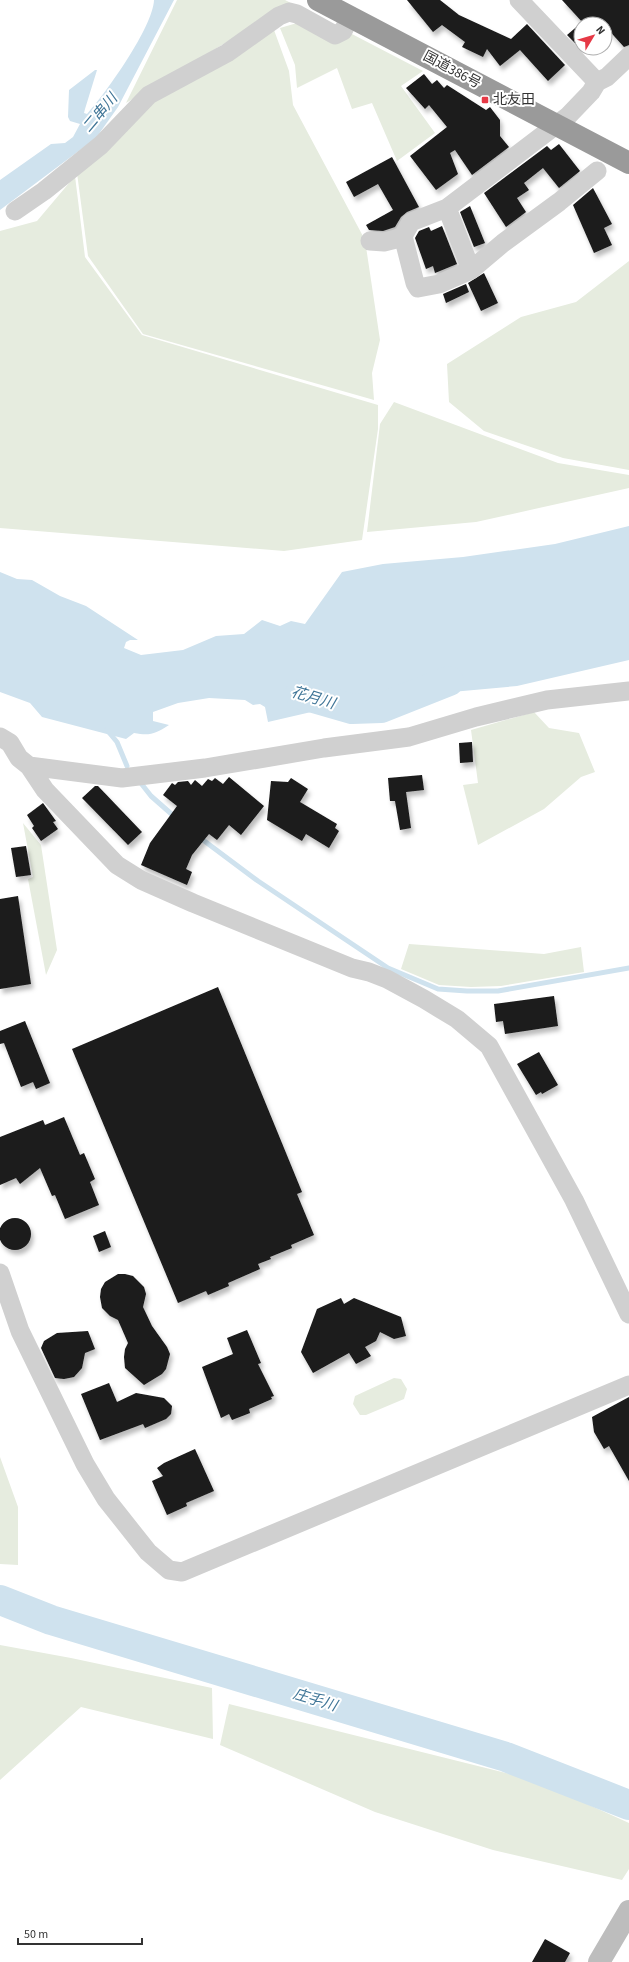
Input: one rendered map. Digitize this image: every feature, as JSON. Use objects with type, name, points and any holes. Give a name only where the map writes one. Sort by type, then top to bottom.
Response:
[{"type":"highway","name":"国道386号","points":[[318,0],[629,162]]},
{"type":"street","points":[[519,0],[597,82]]},
{"type":"street","points":[[15,211],[44,191],[101,145],[149,94],[227,53],[279,16],[289,12],[298,14],[335,35],[343,30],[350,17]]},
{"type":"street","points":[[370,241],[384,242],[403,236],[411,222],[447,208],[575,110],[591,92],[597,82],[607,77],[629,56]]},
{"type":"street","points":[[403,236],[415,283],[418,288],[439,284],[471,270],[503,243],[559,202],[597,171]]},
{"type":"street","points":[[447,208],[471,270]]},
{"type":"street","points":[[29,766],[122,778],[205,768],[324,748],[409,737],[476,717],[547,700],[629,692]]},
{"type":"street","points":[[0,737],[10,743],[19,758],[29,766],[45,790],[117,865],[141,880],[233,920],[352,968],[388,979],[457,1019],[489,1046],[574,1200],[629,1314]]},
{"type":"street","points":[[0,1273],[20,1331],[85,1464],[106,1499],[148,1552],[169,1570],[182,1572],[629,1385]]},
{"type":"street","points":[[599,1962],[629,1911]]},
{"type":"shaded area","points":[[177,0],[285,0],[291,3],[126,103]]},
{"type":"shaded area","points":[[297,23],[350,33],[423,71],[401,86],[435,133],[397,161],[372,103],[352,109],[337,68],[297,88],[295,65],[280,28]]},
{"type":"shaded area","points":[[274,30],[289,71],[293,105],[365,240],[380,340],[372,373],[374,400],[143,334],[88,256],[77,173],[159,95]]},
{"type":"shaded area","points":[[75,176],[85,257],[142,335],[378,405],[378,429],[362,540],[284,551],[0,528],[0,231],[37,221]]},
{"type":"shaded area","points":[[629,261],[629,470],[563,458],[484,431],[449,402],[447,364],[521,317],[576,302]]},
{"type":"shaded area","points":[[394,402],[558,463],[629,475],[629,488],[476,522],[367,532],[380,424]]},
{"type":"shaded area","points":[[534,712],[549,728],[579,733],[595,772],[581,777],[544,809],[478,845],[463,785],[478,783],[471,730]]},
{"type":"shaded area","points":[[23,823],[41,845],[57,950],[46,975],[28,879],[33,877]]},
{"type":"shaded area","points":[[409,944],[544,954],[581,947],[584,972],[501,986],[471,987],[439,985],[401,969]]},
{"type":"shaded area","points":[[394,1378],[401,1379],[407,1389],[404,1399],[366,1415],[360,1415],[353,1404],[355,1396]]},
{"type":"shaded area","points":[[0,1457],[18,1507],[18,1565],[0,1564]]},
{"type":"shaded area","points":[[0,1645],[71,1658],[212,1688],[213,1739],[81,1707],[0,1780]]},
{"type":"shaded area","points":[[229,1704],[534,1780],[629,1823],[629,1869],[622,1880],[493,1850],[375,1812],[220,1745]]},
{"type":"water","name":"二串川","points":[[154,0],[174,0],[118,107],[96,138],[0,210],[0,180],[51,144],[65,143],[73,137],[80,124],[70,121],[68,117],[69,90],[97,70],[84,113],[87,114],[116,76],[137,42],[152,12]]},
{"type":"water","points":[[629,526],[629,660],[517,686],[363,700],[268,722],[265,707],[260,704],[253,705],[245,700],[209,698],[178,703],[153,712],[153,721],[169,725],[152,734],[134,733],[126,739],[42,717],[30,703],[0,692],[0,572],[17,579],[32,580],[60,596],[86,606],[138,640],[130,640],[126,642],[124,648],[141,655],[183,650],[216,636],[244,634],[262,620],[280,626],[291,621],[305,624],[342,572],[383,564],[463,557],[555,544]]},
{"type":"building","points":[[407,0],[440,0],[459,15],[511,39],[527,24],[565,65],[548,81],[520,50],[500,66],[487,49],[483,57],[462,47],[465,42],[442,25],[433,32]]},
{"type":"building","points":[[562,0],[629,0],[629,45],[624,47],[613,35],[613,16],[577,16]]},
{"type":"building","points":[[573,30],[573,41],[567,35]]},
{"type":"building","points":[[424,74],[432,84],[437,80],[444,88],[447,85],[486,110],[490,107],[500,120],[500,136],[509,147],[472,175],[455,150],[450,153],[458,174],[436,190],[410,156],[447,127],[429,105],[425,109],[406,88]]},
{"type":"building","points":[[559,144],[580,171],[559,188],[543,168],[524,183],[529,190],[517,198],[526,212],[506,227],[484,193],[547,146],[551,150]]},
{"type":"building","points":[[392,157],[419,207],[407,212],[401,217],[395,227],[383,231],[369,230],[366,225],[393,210],[378,184],[354,197],[346,182]]},
{"type":"building","points":[[593,188],[612,224],[604,228],[612,245],[594,253],[573,205]]},
{"type":"building","points":[[470,206],[485,243],[474,247],[460,212]]},
{"type":"building","points":[[442,226],[457,264],[435,273],[433,266],[426,269],[415,238],[419,231],[429,227],[431,231]]},
{"type":"building","points":[[484,273],[498,303],[481,311],[468,283]]},
{"type":"building","points":[[466,284],[469,292],[446,303],[443,294]]},
{"type":"building","points":[[472,742],[473,762],[460,763],[459,743]]},
{"type":"building","points":[[422,775],[424,790],[406,792],[411,828],[400,830],[395,801],[390,801],[388,778]]},
{"type":"building","points":[[229,777],[264,806],[241,835],[229,825],[217,840],[209,834],[192,855],[186,869],[192,872],[187,885],[141,865],[150,843],[177,806],[163,795],[172,783],[175,785],[178,782],[188,781],[191,785],[195,780],[202,786],[208,779],[212,781],[215,778],[223,784]]},
{"type":"building","points":[[291,778],[308,789],[300,802],[337,824],[335,828],[339,831],[329,848],[306,834],[302,841],[267,820],[271,781],[288,782]]},
{"type":"building","points":[[95,786],[98,786],[142,832],[128,845],[82,798]]},
{"type":"building","points":[[43,803],[56,821],[53,822],[58,829],[41,841],[32,828],[34,826],[27,815]]},
{"type":"building","points":[[26,846],[31,875],[16,877],[11,848]]},
{"type":"building","points":[[18,896],[31,984],[0,989],[0,899]]},
{"type":"building","points":[[218,987],[302,1192],[297,1194],[314,1235],[291,1245],[292,1248],[270,1257],[271,1259],[258,1264],[260,1269],[228,1283],[229,1286],[208,1295],[206,1291],[178,1303],[72,1049]]},
{"type":"building","points":[[554,996],[558,1026],[505,1034],[503,1021],[496,1022],[494,1004]]},
{"type":"building","points":[[25,1021],[50,1083],[36,1089],[33,1082],[21,1087],[4,1043],[0,1044],[0,1031]]},
{"type":"building","points":[[539,1052],[558,1085],[542,1094],[541,1092],[536,1095],[517,1064]]},
{"type":"building","points":[[64,1117],[80,1155],[84,1153],[95,1179],[90,1182],[99,1205],[65,1219],[55,1195],[52,1196],[40,1168],[20,1184],[16,1178],[0,1185],[0,1137],[43,1120],[45,1125]]},
{"type":"building","points":[[12,1218],[18,1218],[28,1225],[31,1234],[30,1240],[24,1247],[18,1250],[12,1250],[2,1243],[-1,1237],[-1,1231],[6,1221]]},
{"type":"building","points":[[105,1231],[111,1247],[99,1252],[93,1236]]},
{"type":"building","points":[[118,1274],[133,1276],[144,1287],[146,1294],[143,1307],[152,1326],[167,1347],[170,1354],[166,1369],[162,1374],[144,1385],[125,1368],[124,1357],[125,1349],[128,1343],[118,1320],[110,1316],[102,1308],[100,1297],[101,1289],[105,1282]]},
{"type":"building","points":[[341,1298],[344,1304],[354,1298],[401,1317],[406,1336],[394,1339],[380,1332],[376,1341],[365,1347],[371,1356],[356,1364],[349,1353],[313,1373],[301,1352],[317,1309]]},
{"type":"building","points":[[247,1330],[261,1363],[258,1364],[274,1396],[271,1397],[272,1399],[249,1409],[250,1413],[232,1420],[229,1414],[221,1418],[202,1367],[233,1354],[227,1338]]},
{"type":"building","points":[[88,1331],[95,1349],[85,1353],[82,1368],[74,1377],[64,1379],[55,1378],[41,1348],[44,1341],[57,1333]]},
{"type":"building","points":[[109,1383],[117,1402],[136,1393],[164,1398],[172,1406],[171,1414],[166,1419],[145,1428],[143,1424],[100,1440],[81,1394]]},
{"type":"building","points":[[629,1397],[629,1481],[609,1446],[604,1449],[594,1432],[592,1417]]},
{"type":"building","points":[[195,1449],[214,1491],[186,1503],[187,1506],[167,1515],[152,1481],[163,1476],[157,1468],[164,1463]]},
{"type":"building","points":[[545,1939],[570,1953],[565,1962],[532,1962]]},
{"type":"waterway","name":"花月川","points":[[300,694],[352,709],[381,708],[449,681]]},
{"type":"waterway","points":[[107,730],[117,742],[127,766]]},
{"type":"waterway","points":[[140,782],[151,796],[176,818]]},
{"type":"waterway","points":[[199,837],[258,881],[388,968],[438,989],[498,991],[629,968]]},
{"type":"waterway","name":"庄手川","points":[[0,1600],[51,1620],[506,1757],[629,1805]]},
{"type":"place","name":"北友田","points":[[485,100]]}]
